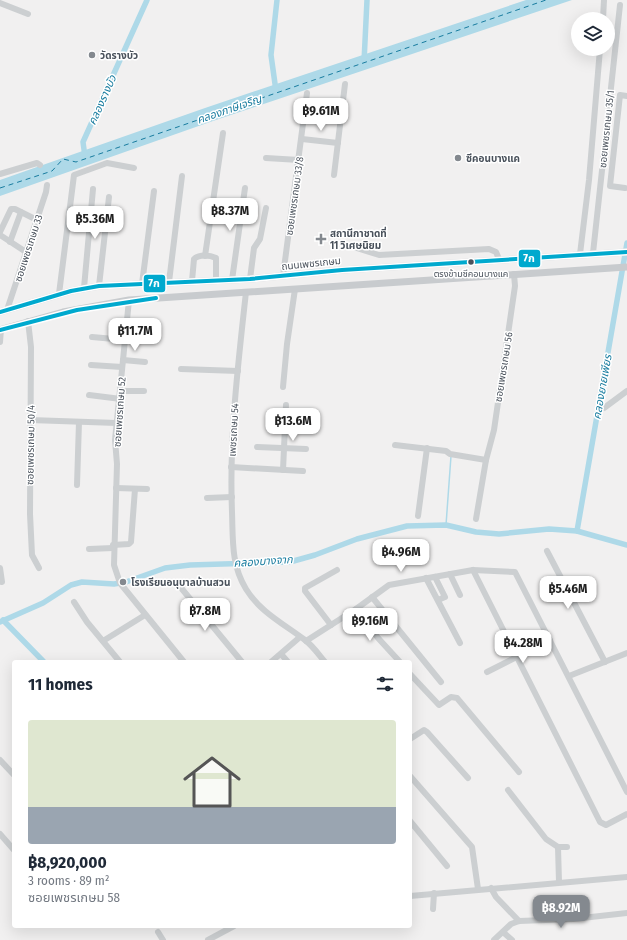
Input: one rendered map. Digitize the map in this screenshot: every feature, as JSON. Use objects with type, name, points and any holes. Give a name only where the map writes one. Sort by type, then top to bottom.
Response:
[{"type":"main road","name":"ถนนเพชรเกษม","points":[[4,311],[59,294],[99,286],[250,279],[342,270],[627,252]]},
{"type":"main road","points":[[0,330],[28,321],[84,307],[129,300],[627,266]]},
{"type":"street","points":[[603,12],[604,0]]},
{"type":"street","points":[[0,3],[28,14]]},
{"type":"street","name":"ซอยเพชรเกษม 35/1","points":[[593,253],[620,5]]},
{"type":"street","points":[[580,254],[590,180],[599,56]]},
{"type":"street","points":[[334,174],[345,84]]},
{"type":"street","name":"ซอยเพชรเกษม 33/8","points":[[283,276],[307,93]]},
{"type":"street","points":[[625,188],[610,186],[610,181],[620,95],[627,96]]},
{"type":"street","points":[[205,256],[223,133]]},
{"type":"street","points":[[302,139],[338,143]]},
{"type":"street","points":[[266,158],[299,160]]},
{"type":"street","points":[[59,294],[74,175],[107,163],[134,168]]},
{"type":"street","points":[[0,174],[38,164]]},
{"type":"street","points":[[169,282],[182,176]]},
{"type":"street","points":[[601,180],[610,181]]},
{"type":"street","name":"ซอยเพชรเกษม 33","points":[[4,311],[37,220],[47,185]]},
{"type":"street","points":[[232,280],[245,188]]},
{"type":"street","points":[[84,288],[93,189]]},
{"type":"street","points":[[142,284],[154,191]]},
{"type":"street","points":[[99,286],[109,197]]},
{"type":"street","points":[[250,279],[254,248],[260,239],[266,208]]},
{"type":"street","points":[[26,252],[10,242],[0,233],[9,211],[14,209],[37,220]]},
{"type":"street","points":[[10,242],[21,212]]},
{"type":"street","points":[[344,244],[379,255],[489,248],[496,252],[499,259]]},
{"type":"street","points":[[192,281],[194,259],[198,256],[216,258],[216,280]]},
{"type":"street","name":"ซอยเพชรเกษม 56","points":[[476,518],[486,460],[494,430],[515,286],[514,274]]},
{"type":"street","points":[[283,387],[287,344],[296,289]]},
{"type":"street","name":"เพชรเกษม 54","points":[[246,292],[238,371],[231,467],[233,552],[236,569],[246,589],[258,606],[306,641],[324,660]]},
{"type":"street","name":"ซอยเพชรเกษม 52","points":[[129,300],[122,367],[121,399],[115,440],[117,464],[113,546],[115,572],[124,588],[145,615]]},
{"type":"street","name":"ซอยเพชรเกษม 50/4","points":[[28,321],[31,347],[30,514],[32,555],[39,568]]},
{"type":"street","points":[[0,330],[0,342]]},
{"type":"street","points":[[92,337],[125,340]]},
{"type":"street","points":[[123,360],[145,362]]},
{"type":"street","points":[[91,365],[122,367]]},
{"type":"street","points":[[181,369],[238,371]]},
{"type":"street","points":[[121,391],[144,390]]},
{"type":"street","points":[[604,408],[627,391]]},
{"type":"street","points":[[89,395],[121,399]]},
{"type":"street","points":[[283,470],[286,405]]},
{"type":"street","points":[[30,420],[117,424]]},
{"type":"street","points":[[77,485],[79,422]]},
{"type":"street","points":[[395,445],[446,451],[451,454],[486,460]]},
{"type":"street","points":[[257,447],[306,449]]},
{"type":"street","points":[[418,516],[427,448]]},
{"type":"street","points":[[231,467],[303,471]]},
{"type":"street","points":[[116,488],[147,489]]},
{"type":"street","points":[[89,549],[129,544],[131,542],[135,489]]},
{"type":"street","points":[[207,498],[232,497]]},
{"type":"street","points":[[547,551],[605,662]]},
{"type":"street","points":[[0,568],[2,582]]},
{"type":"street","points":[[331,625],[305,591],[306,588],[337,570]]},
{"type":"street","points":[[306,641],[356,609],[389,585],[473,570],[515,572],[627,792]]},
{"type":"street","points":[[473,570],[516,658],[601,824],[606,825],[627,814]]},
{"type":"street","points":[[450,574],[460,595]]},
{"type":"street","points":[[435,577],[447,600],[438,600]]},
{"type":"street","points":[[426,578],[460,643]]},
{"type":"street","points":[[182,589],[240,660]]},
{"type":"street","points":[[372,597],[441,682]]},
{"type":"street","points":[[74,602],[118,660]]},
{"type":"street","points":[[356,609],[378,638],[398,660]]},
{"type":"street","points":[[103,641],[145,615],[182,660]]},
{"type":"street","points":[[274,660],[300,637]]},
{"type":"street","points":[[487,672],[550,640]]},
{"type":"street","points":[[569,676],[627,653]]},
{"type":"street","points":[[281,654],[286,660]]},
{"type":"street","points":[[412,676],[439,705],[451,697],[457,698],[519,772]]},
{"type":"street","points":[[412,737],[420,731],[424,730],[427,732],[468,778]]},
{"type":"street","points":[[0,760],[12,773]]},
{"type":"street","points":[[412,778],[472,847],[478,889]]},
{"type":"street","points":[[508,790],[546,839],[558,847],[567,847]]},
{"type":"street","points":[[412,823],[447,866]]},
{"type":"street","points":[[0,834],[12,848]]},
{"type":"street","points":[[558,847],[560,882]]},
{"type":"street","points":[[412,896],[627,876]]},
{"type":"street","points":[[491,888],[496,897],[519,922]]},
{"type":"street","points":[[433,909],[434,893]]},
{"type":"street","points":[[494,940],[511,924],[519,922],[573,919],[627,913]]},
{"type":"street","points":[[208,940],[230,928]]},
{"type":"street","points":[[158,932],[163,940]]},
{"type":"street","points":[[502,932],[512,940]]},
{"type":"water","name":"คลองภาษีเจริญ","points":[[526,0],[572,0],[210,122],[0,196],[0,180],[205,108]]},
{"type":"waterway","name":"คลองรางบัว","points":[[85,157],[83,142],[147,0]]},
{"type":"waterway","points":[[276,91],[271,55],[277,0]]},
{"type":"waterway","points":[[364,62],[367,0]]},
{"type":"waterway","name":"คลองยายเพียร","points":[[577,531],[627,243]]},
{"type":"waterway","points":[[446,525],[451,456]]},
{"type":"waterway","name":"คลองบางจาก","points":[[0,622],[43,603],[71,585],[82,582],[114,584],[126,582],[165,568],[190,565],[290,562],[315,555],[357,539],[407,526],[446,525],[476,532],[499,534],[549,529],[577,531],[627,545]]},
{"type":"waterway","points":[[3,620],[42,660]]},
{"type":"ferry route","points":[[0,188],[52,171],[63,159],[76,162],[546,0]]},
{"type":"transit line","name":"7ก","points":[[0,312],[71,291],[99,286],[250,279],[342,270],[627,252]]},
{"type":"transit line","name":"7ก","points":[[0,330],[77,310],[156,298]]},
{"type":"place","name":"วัดรางบัว","points":[[92,55]]},
{"type":"place","name":"ซีคอนบางแค","points":[[458,158]]},
{"type":"place","name":"สถานีกาชาดที่ 11 วิเศษนิยม","points":[[321,239]]},
{"type":"place","name":"ตรงข้ามซีคอนบางแค","points":[[471,262]]},
{"type":"place","name":"โรงเรียนอนุบาลบ้านสวน","points":[[123,582]]}]
